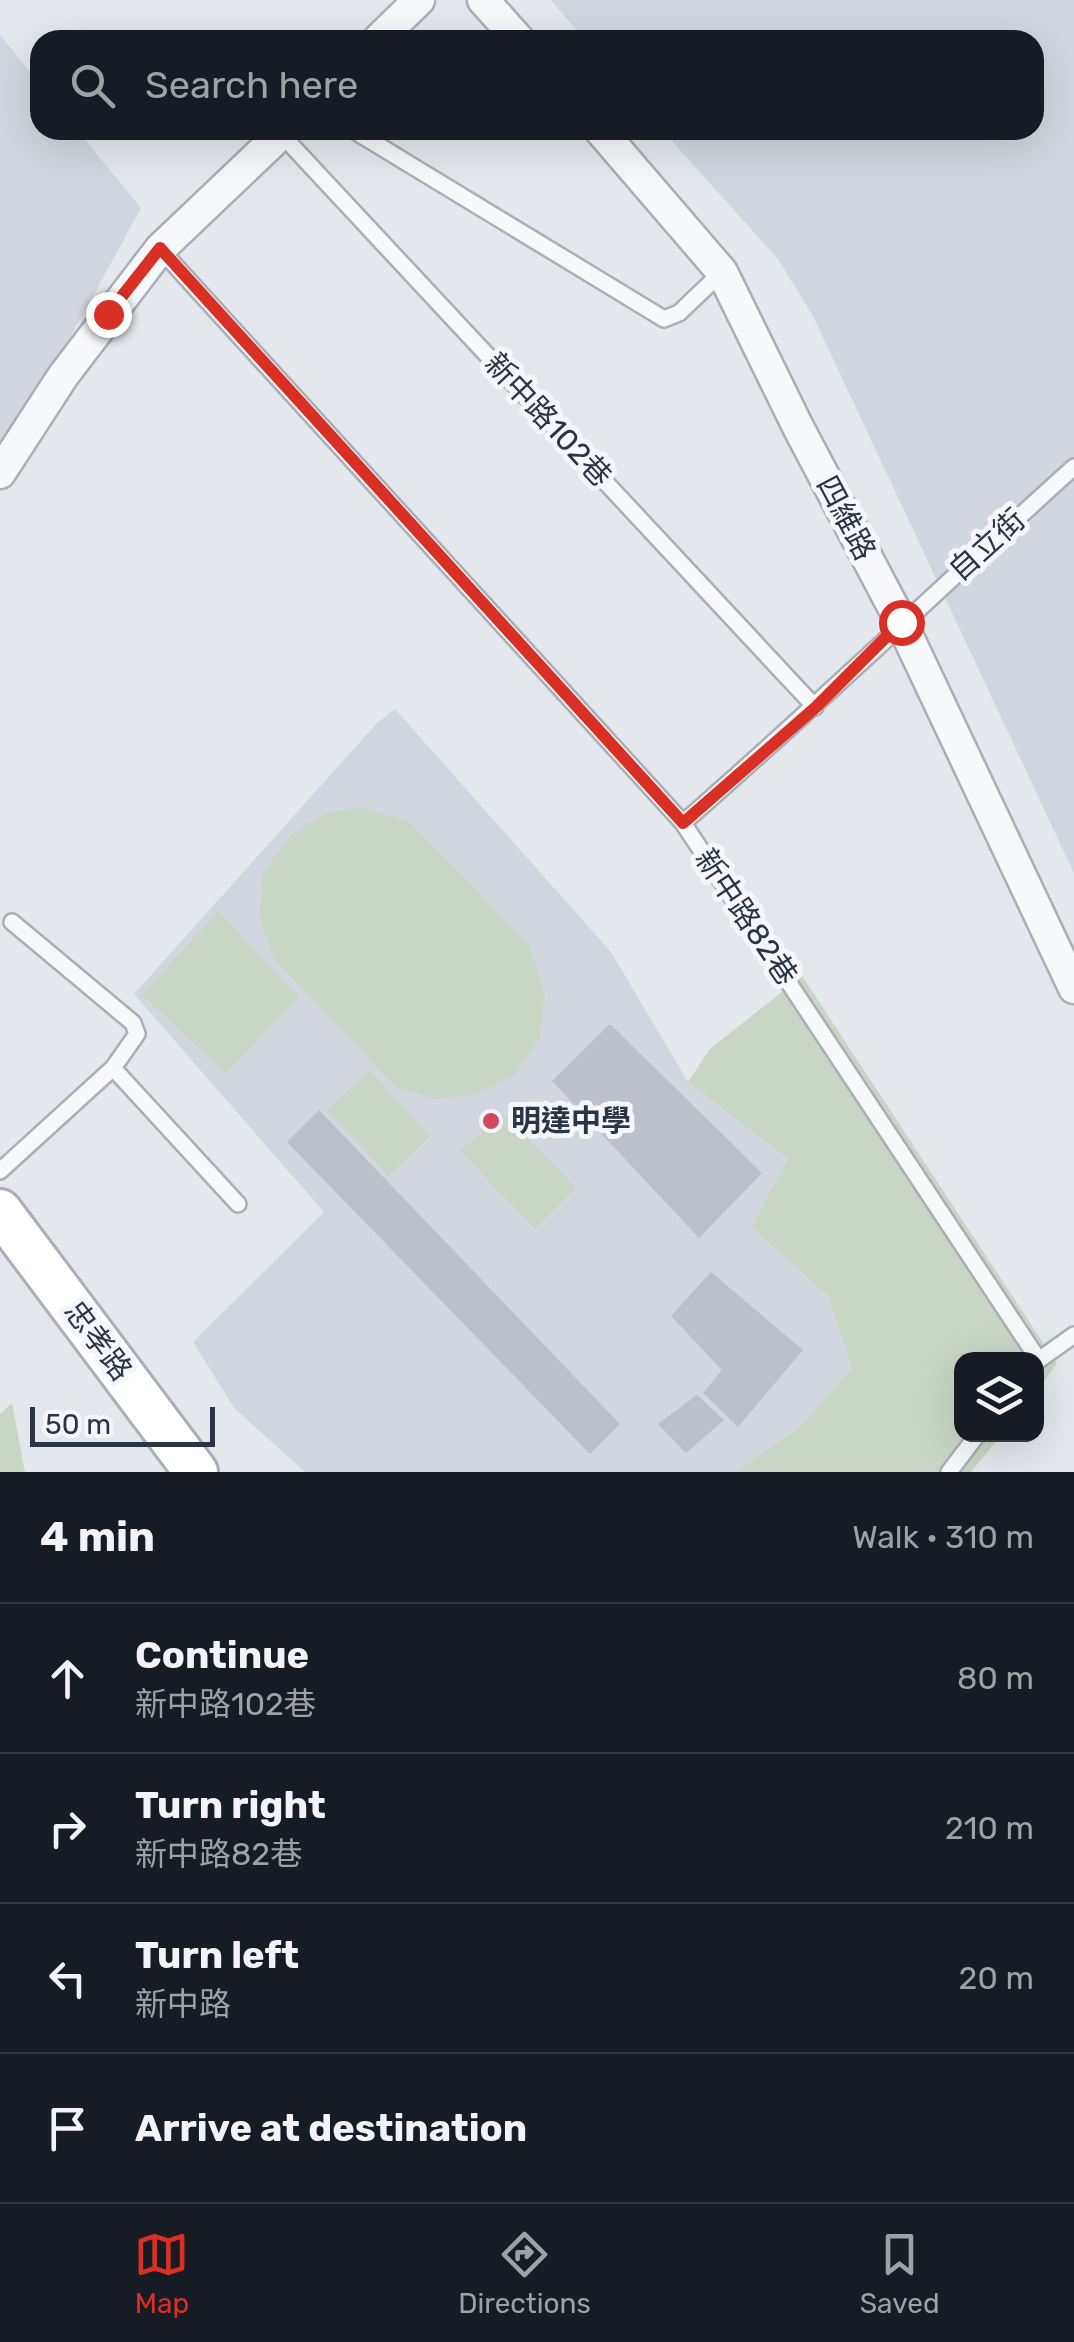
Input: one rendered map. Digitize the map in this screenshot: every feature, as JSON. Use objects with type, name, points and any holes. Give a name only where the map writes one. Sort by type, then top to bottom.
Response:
[{"type":"main road","name":"忠孝路","points":[[0,1211],[196,1472]]},
{"type":"street","points":[[388,30],[420,0]]},
{"type":"street","points":[[483,0],[510,30]]},
{"type":"street","points":[[0,473],[63,376],[160,248],[275,140]]},
{"type":"street","name":"四維路","points":[[609,140],[722,272],[901,622],[1074,988]]},
{"type":"lane","name":"新中路102巷","points":[[290,140],[816,707]]},
{"type":"lane","points":[[369,140],[664,320],[678,313],[722,272]]},
{"type":"lane","name":"新中路82巷","points":[[160,248],[683,823],[1033,1352]]},
{"type":"lane","name":"自立街","points":[[901,622],[1074,467]]},
{"type":"lane","points":[[683,823],[816,707],[901,622]]},
{"type":"lane","points":[[0,1171],[113,1068],[137,1034],[133,1023],[12,922]]},
{"type":"lane","points":[[113,1068],[238,1204]]},
{"type":"lane","points":[[1044,1356],[1074,1335]]},
{"type":"lane","points":[[948,1472],[972,1442]]},
{"type":"shaded area","points":[[551,0],[1074,0],[1074,873],[812,314],[778,259],[671,140],[1044,140],[1044,30],[576,30]]},
{"type":"shaded area","points":[[0,35],[30,72],[30,140],[85,140],[141,208],[30,411],[0,458]]},
{"type":"shaded area","name":"明達中學","points":[[395,709],[611,952],[688,1082],[788,1159],[753,1227],[828,1296],[852,1368],[798,1428],[736,1472],[305,1472],[234,1408],[193,1342],[324,1212],[134,994],[377,723]]},
{"type":"green space","points":[[360,807],[410,822],[529,945],[545,994],[539,1040],[515,1075],[474,1095],[433,1099],[396,1087],[274,959],[260,919],[263,873],[291,835],[326,813]]},
{"type":"green space","points":[[218,911],[299,997],[226,1073],[142,995]]},
{"type":"green space","points":[[802,976],[1057,1364],[1044,1381],[1044,1352],[954,1352],[954,1442],[995,1442],[971,1472],[736,1472],[798,1428],[852,1368],[828,1296],[752,1227],[788,1159],[688,1082],[710,1049]]},
{"type":"green space","points":[[370,1071],[430,1136],[389,1176],[327,1110]]},
{"type":"green space","points":[[503,1114],[576,1188],[535,1229],[460,1151]]},
{"type":"green space","points":[[12,1403],[25,1472],[0,1472],[0,1414]]},
{"type":"building","points":[[610,1024],[762,1173],[699,1238],[552,1081]]},
{"type":"building","points":[[319,1110],[620,1424],[590,1454],[287,1142]]},
{"type":"building","points":[[711,1272],[803,1350],[738,1427],[703,1393],[722,1370],[671,1316]]},
{"type":"building","points":[[697,1395],[724,1420],[686,1453],[658,1424]]},
{"type":"place","name":"明達中學","points":[[491,1121]]},
{"type":"route","points":[[108,314],[160,248],[683,823],[816,707],[901,622]]}]
